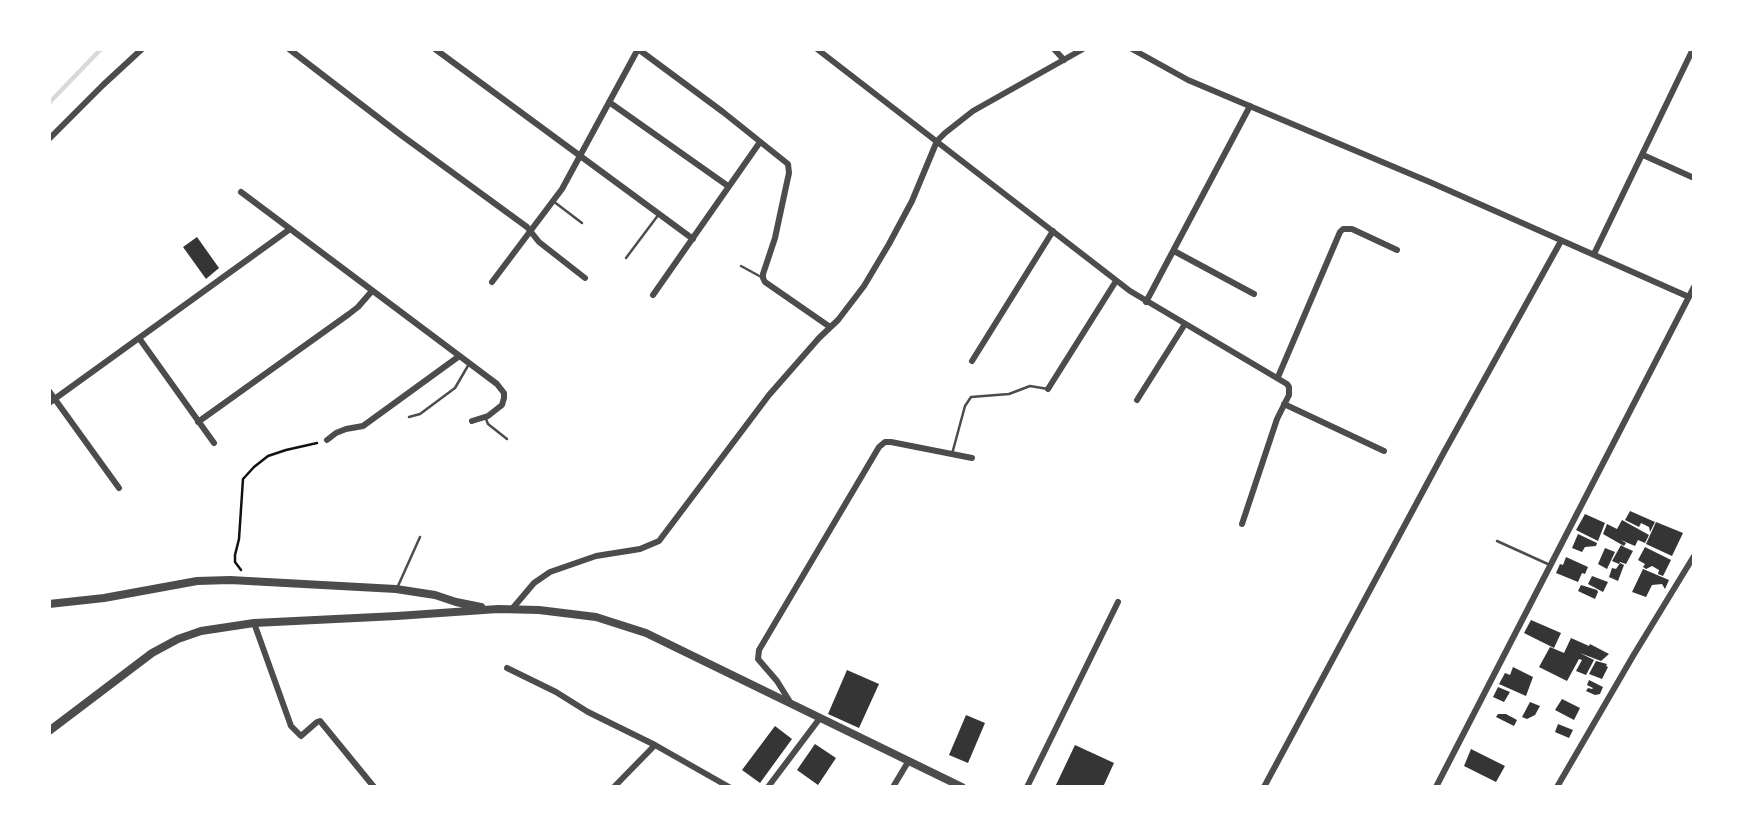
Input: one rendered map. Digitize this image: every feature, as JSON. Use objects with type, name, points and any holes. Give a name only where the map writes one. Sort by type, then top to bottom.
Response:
[{"type":"street","points":[[49,139],[142,49]]},
{"type":"street","points":[[289,49],[527,227],[539,242],[585,278]]},
{"type":"street","points":[[435,49],[693,239]]},
{"type":"street","points":[[492,282],[562,188],[638,49],[785,160],[789,167],[788,182],[763,278],[830,327]]},
{"type":"street","points":[[817,49],[1116,281],[1146,302],[1278,377],[1289,387],[1289,395],[1277,419],[1242,524]]},
{"type":"street","points":[[1054,49],[1064,60]]},
{"type":"street","points":[[512,609],[534,583],[550,572],[596,556],[640,549],[659,541],[769,395],[838,320],[864,286],[912,201],[937,142],[973,111],[1083,49]]},
{"type":"street","points":[[1132,49],[1188,80],[1432,183],[1689,297]]},
{"type":"street","points":[[1594,254],[1693,49]]},
{"type":"street","points":[[609,102],[728,186]]},
{"type":"street","points":[[1146,302],[1250,106]]},
{"type":"street","points":[[653,295],[760,142]]},
{"type":"street","points":[[1643,155],[1694,178]]},
{"type":"street","points":[[241,192],[497,384],[504,394],[502,405],[488,416],[472,421]]},
{"type":"street","points":[[52,401],[290,229]]},
{"type":"street","points":[[1278,377],[1340,232],[1343,229],[1352,229],[1397,250]]},
{"type":"street","points":[[972,360],[1053,231]]},
{"type":"street","points":[[1264,787],[1561,241]]},
{"type":"street","points":[[1174,251],[1254,294]]},
{"type":"street","points":[[1048,389],[1116,281]]},
{"type":"street","points":[[1436,787],[1694,287]]},
{"type":"street","points":[[198,422],[358,307],[372,291]]},
{"type":"street","points":[[1137,400],[1185,324]]},
{"type":"street","points":[[139,338],[214,443]]},
{"type":"street","points":[[327,440],[346,429],[363,426],[458,357]]},
{"type":"street","points":[[49,391],[52,401],[119,488]]},
{"type":"street","points":[[1284,404],[1384,451]]},
{"type":"street","points":[[790,702],[777,681],[758,659],[759,650],[879,447],[885,442],[891,442],[972,458]]},
{"type":"street","points":[[1557,787],[1694,556]]},
{"type":"street","points":[[49,604],[104,598],[197,581],[253,581],[396,589],[498,609]]},
{"type":"street","points":[[1027,787],[1118,602]]},
{"type":"street","points":[[49,731],[135,665],[170,644],[201,631],[254,622],[498,609],[564,612],[615,622],[657,639],[962,787]]},
{"type":"street","points":[[254,622],[291,726],[301,736],[320,721],[374,787]]},
{"type":"street","points":[[507,668],[729,787]]},
{"type":"street","points":[[768,787],[820,718]]},
{"type":"street","points":[[614,787],[655,745]]},
{"type":"street","points":[[893,787],[908,762]]},
{"type":"lane","points":[[553,201],[582,223]]},
{"type":"lane","points":[[626,258],[659,214]]},
{"type":"lane","points":[[741,266],[763,278]]},
{"type":"lane","points":[[409,418],[420,414],[455,387],[469,365]]},
{"type":"lane","points":[[952,454],[965,406],[971,397],[1009,394],[1030,386],[1048,389]]},
{"type":"lane","points":[[488,416],[488,424],[507,439]]},
{"type":"lane","points":[[396,589],[420,537]]},
{"type":"lane","points":[[1497,541],[1550,565]]},
{"type":"path","points":[[253,581],[235,562],[243,479],[268,456],[327,440]]},
{"type":"building","points":[[197,237],[219,268],[206,279],[183,247]]},
{"type":"building","points":[[1630,511],[1655,522],[1650,532],[1649,527],[1641,523],[1639,527],[1625,520]]},
{"type":"building","points":[[1585,514],[1605,523],[1598,541],[1576,530]]},
{"type":"building","points":[[1622,520],[1649,535],[1645,543],[1638,540],[1635,546],[1621,540],[1626,543],[1624,546],[1603,534],[1607,524],[1617,529]]},
{"type":"building","points":[[1656,522],[1683,533],[1672,556],[1646,544]]},
{"type":"building","points":[[1578,534],[1597,543],[1596,546],[1585,547],[1582,552],[1572,548]]},
{"type":"building","points":[[1621,545],[1633,551],[1626,564],[1612,561]]},
{"type":"building","points":[[1645,547],[1671,560],[1663,576],[1652,566],[1646,569],[1643,567],[1645,564],[1638,560]]},
{"type":"building","points":[[1605,548],[1615,552],[1607,569],[1598,564]]},
{"type":"building","points":[[1566,557],[1588,567],[1578,582],[1556,573]]},
{"type":"building","points":[[1620,563],[1624,565],[1618,581],[1609,577],[1612,568],[1616,569]]},
{"type":"building","points":[[1643,569],[1669,580],[1665,589],[1662,584],[1652,585],[1646,597],[1632,592]]},
{"type":"building","points":[[1592,576],[1608,582],[1603,592],[1588,584]]},
{"type":"building","points":[[1581,585],[1597,590],[1595,599],[1578,591]]},
{"type":"building","points":[[1531,620],[1561,633],[1554,648],[1524,633]]},
{"type":"building","points":[[1571,638],[1609,654],[1601,661],[1580,653],[1594,660],[1586,675],[1576,671],[1582,660],[1579,659],[1567,681],[1539,667],[1550,647],[1564,653]]},
{"type":"building","points":[[1596,661],[1607,664],[1608,667],[1602,679],[1589,674]]},
{"type":"building","points":[[1513,667],[1533,677],[1526,696],[1499,684],[1505,673],[1510,675]]},
{"type":"building","points":[[847,670],[879,684],[859,728],[828,714]]},
{"type":"building","points":[[1589,680],[1603,687],[1600,694],[1586,691],[1593,688],[1587,685]]},
{"type":"building","points":[[1498,687],[1510,692],[1504,702],[1493,697]]},
{"type":"building","points":[[1562,699],[1580,708],[1574,720],[1555,710]]},
{"type":"building","points":[[1530,702],[1540,706],[1535,715],[1527,719],[1522,717]]},
{"type":"building","points":[[1498,714],[1506,714],[1517,720],[1514,726],[1496,717]]},
{"type":"building","points":[[966,715],[985,723],[968,763],[949,755]]},
{"type":"building","points":[[1558,724],[1573,730],[1569,738],[1555,732]]},
{"type":"building","points":[[775,726],[792,739],[760,783],[742,770]]},
{"type":"building","points":[[815,744],[836,758],[818,785],[797,770]]},
{"type":"building","points":[[1075,745],[1114,763],[1103,787],[1055,787]]},
{"type":"building","points":[[1471,749],[1505,766],[1496,782],[1464,766]]},
{"type":"waterway","points":[[49,103],[101,49]]}]
